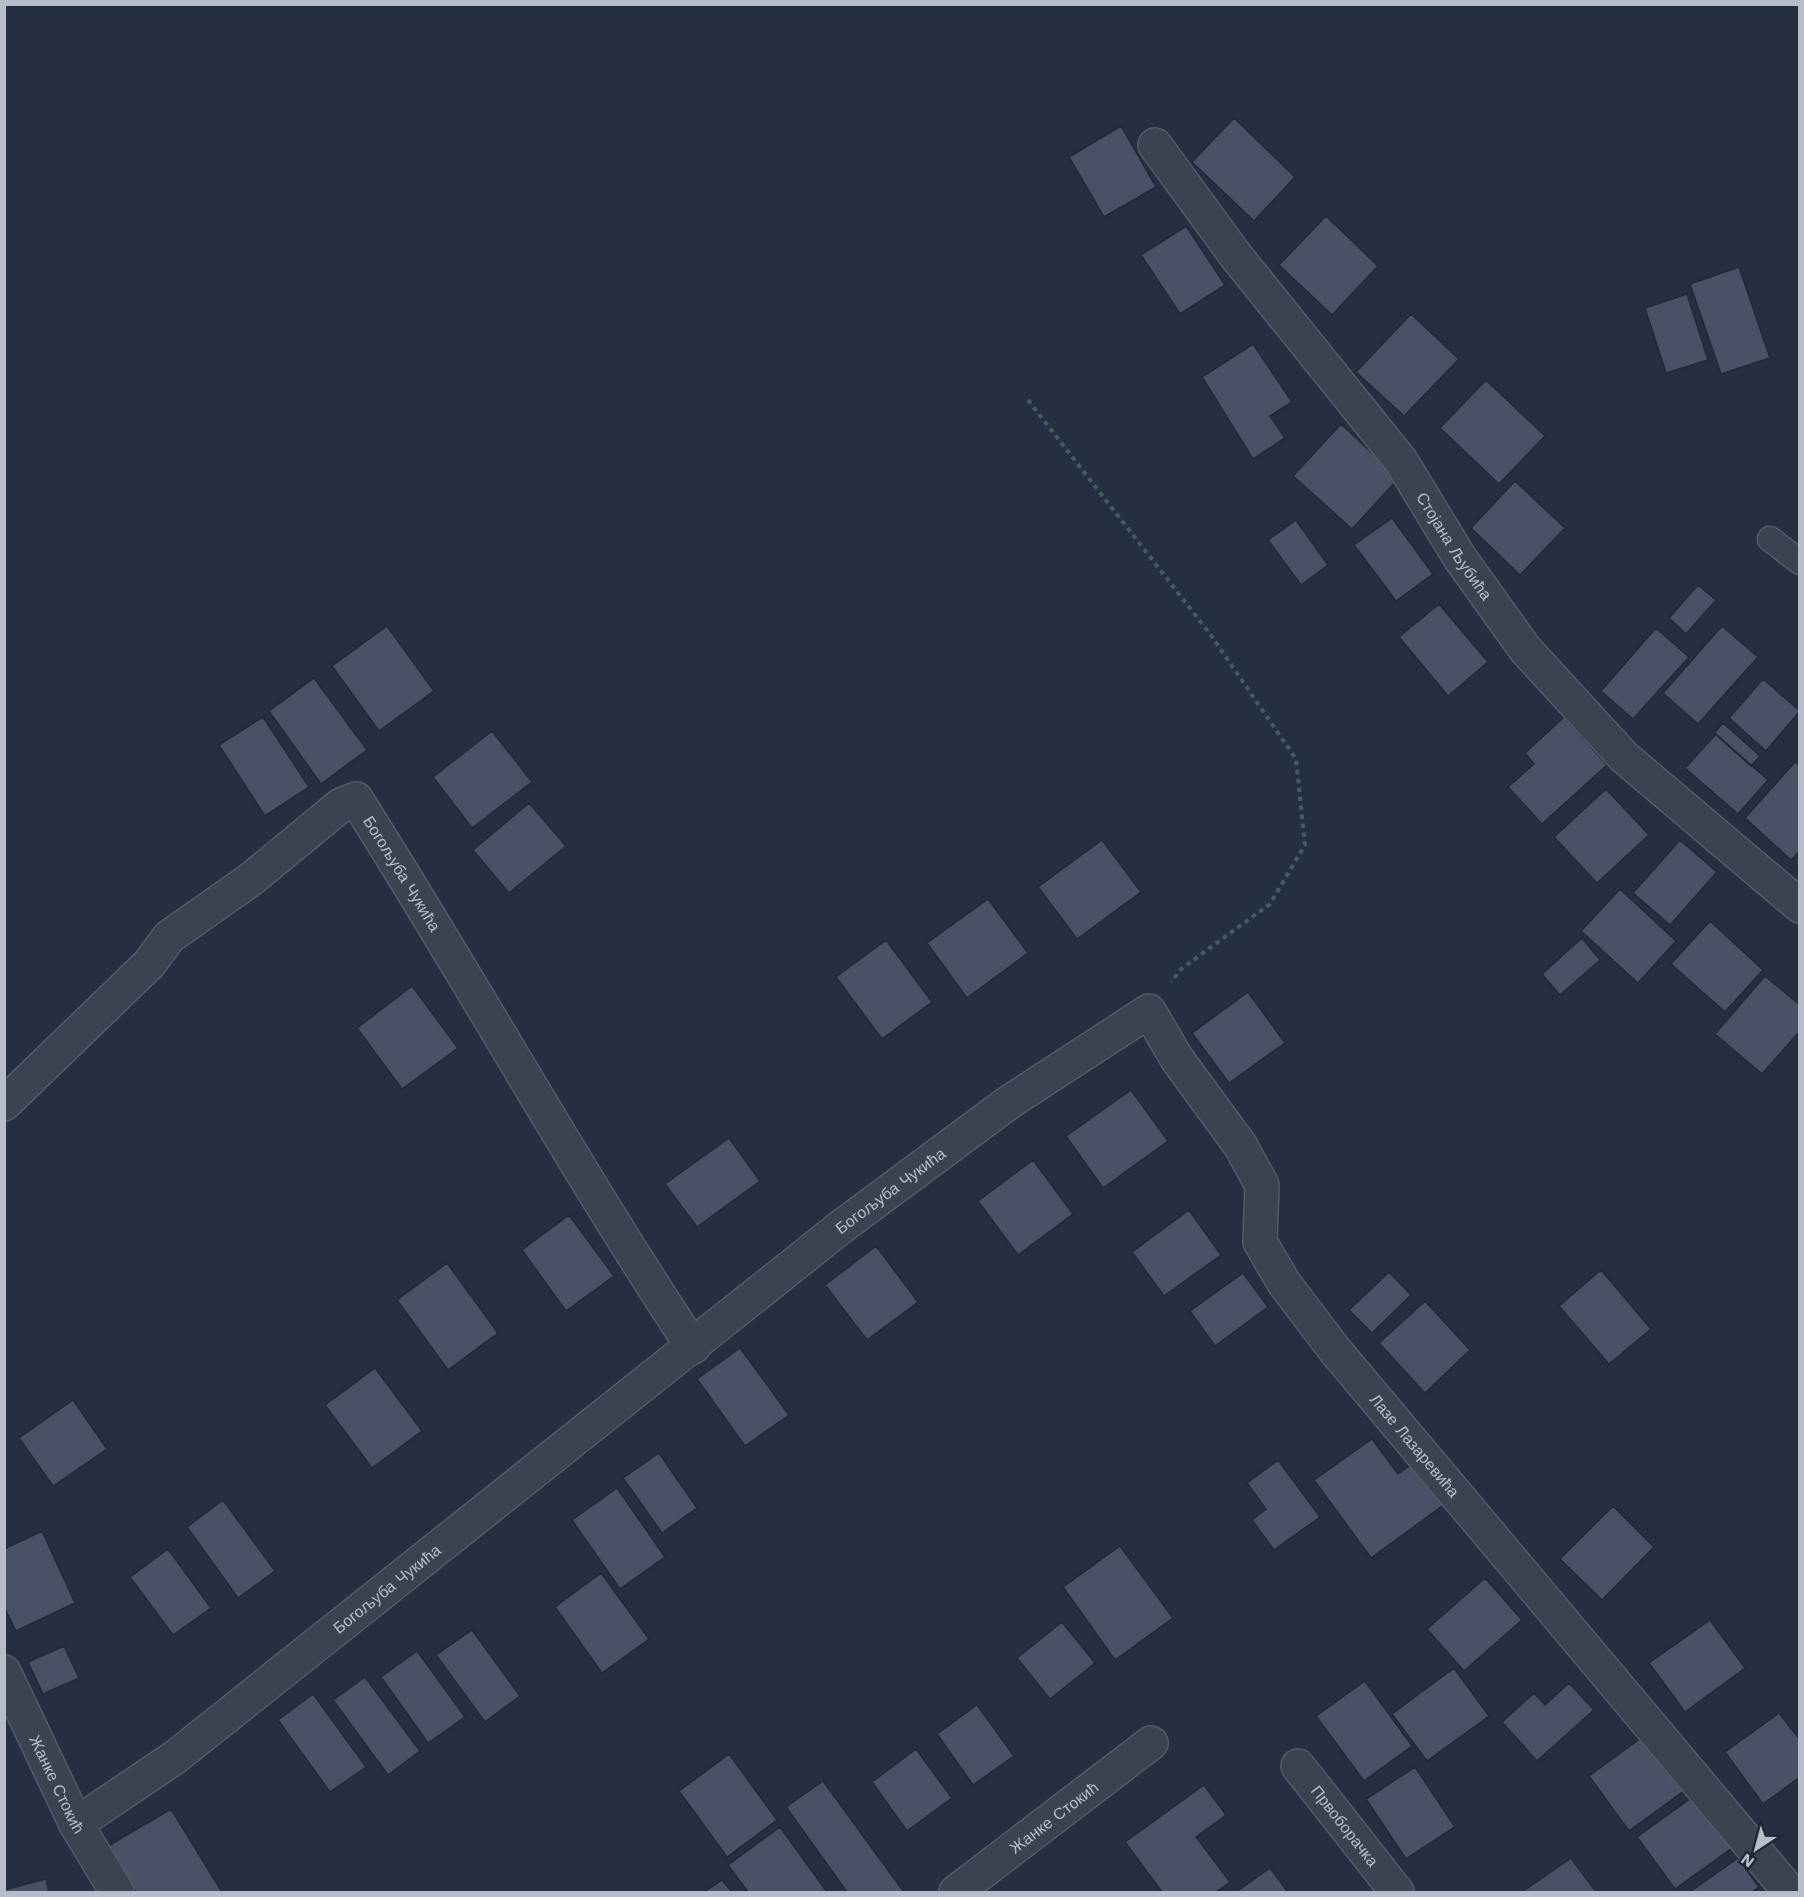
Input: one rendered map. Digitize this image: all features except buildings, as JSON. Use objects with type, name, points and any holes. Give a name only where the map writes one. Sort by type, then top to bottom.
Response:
[{"type":"street","name":"Стојана Љубића","points":[[1155,145],[1236,256],[1401,461],[1460,558],[1525,649],[1624,757],[1800,906]]},
{"type":"street","name":"Богољуба Чукића","points":[[4,1104],[149,964],[169,937],[250,880],[341,805],[356,799],[423,902],[621,1239],[693,1347]]},
{"type":"street","name":"Богољуба Чукића","points":[[76,1824],[174,1758],[860,1213],[1008,1103],[1149,1011]]},
{"type":"street","name":"Лазе Лазаревића","points":[[1149,1011],[1177,1059],[1240,1145],[1262,1185],[1260,1242],[1284,1283],[1334,1349],[1790,1893]]},
{"type":"street","name":"Жанке Стокић","points":[[4,1672],[76,1824],[117,1893]]},
{"type":"street","name":"Жанке Стокић","points":[[956,1893],[1151,1743]]},
{"type":"street","name":"Првоборачка","points":[[1298,1766],[1390,1890]]},
{"type":"lane","points":[[1770,539],[1800,561]]},
{"type":"path","points":[[1028,400],[1210,634],[1296,759],[1305,845],[1270,904],[1181,969],[1149,1011]]}]
